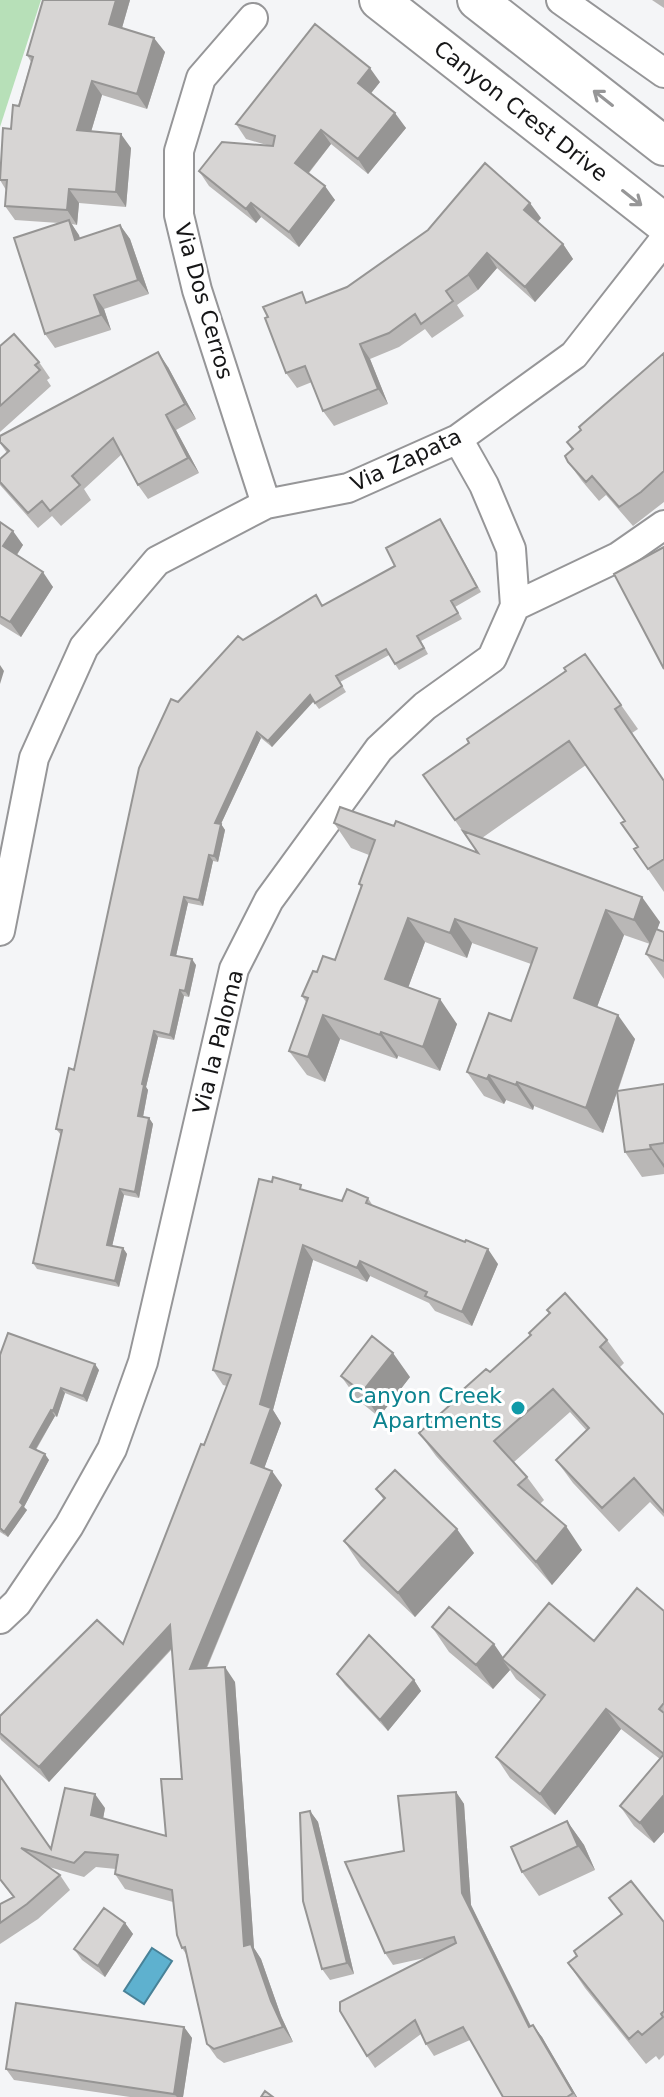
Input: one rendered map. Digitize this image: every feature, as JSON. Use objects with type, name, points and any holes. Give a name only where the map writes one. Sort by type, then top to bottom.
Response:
[{"type":"main road","name":"Canyon Crest Drive","points":[[379,0],[664,223]]},
{"type":"main road","points":[[477,0],[664,146]]},
{"type":"street","points":[[561,0],[664,73]]},
{"type":"street","name":"Via Dos Cerros","points":[[253,18],[201,78],[179,151],[179,215],[197,290],[266,504]]},
{"type":"street","name":"Via Zapata","points":[[0,931],[34,758],[84,647],[157,561],[266,504],[348,488],[458,439],[574,355],[664,240]]},
{"type":"street","name":"Via la Paloma","points":[[0,1619],[17,1603],[69,1526],[112,1449],[143,1362],[234,969],[269,900],[379,749],[425,706],[492,658],[515,606],[511,549],[484,485],[458,439]]},
{"type":"street","points":[[515,606],[618,557],[664,525]]},
{"type":"green space","points":[[0,0],[41,0],[0,127]]},
{"type":"water","points":[[152,1948],[172,1961],[144,2004],[124,1991]]},
{"type":"building","points":[[43,0],[116,0],[109,24],[154,38],[137,94],[92,81],[77,130],[121,134],[116,192],[69,189],[67,210],[5,206],[7,180],[0,180],[3,128],[11,129],[13,105],[19,106],[33,57],[27,55]]},
{"type":"building","points":[[315,24],[370,68],[358,83],[395,113],[358,159],[321,130],[295,163],[325,186],[289,232],[251,203],[246,209],[199,171],[222,142],[273,146],[275,136],[236,124]]},
{"type":"building","points":[[485,163],[530,203],[524,210],[563,244],[525,287],[487,253],[468,275],[446,291],[453,301],[421,324],[415,314],[389,333],[360,344],[378,389],[323,411],[305,366],[286,373],[263,307],[302,292],[306,303],[347,287],[428,230]]},
{"type":"building","points":[[69,220],[75,240],[120,225],[138,280],[94,295],[101,315],[45,334],[14,238]]},
{"type":"building","points":[[14,334],[39,362],[35,365],[40,370],[0,406],[0,346]]},
{"type":"building","points":[[158,352],[185,404],[166,415],[188,458],[138,485],[113,438],[72,476],[80,485],[50,511],[42,501],[28,513],[0,482],[0,459],[9,451],[0,442],[0,436]]},
{"type":"building","points":[[664,353],[664,471],[619,507],[592,476],[586,482],[568,462],[565,456],[573,449],[567,442],[581,430],[579,427]]},
{"type":"building","points":[[440,519],[477,587],[451,601],[458,613],[417,636],[424,648],[395,664],[386,649],[336,676],[342,686],[315,703],[310,695],[268,741],[257,732],[215,823],[221,824],[214,856],[209,855],[199,900],[184,897],[171,955],[192,959],[185,991],[180,990],[170,1035],[154,1031],[142,1084],[138,1116],[149,1118],[135,1192],[120,1189],[107,1245],[123,1248],[115,1281],[33,1263],[62,1130],[56,1129],[69,1068],[74,1070],[139,768],[171,699],[178,702],[238,636],[243,640],[316,595],[322,606],[395,566],[386,548]]},
{"type":"building","points":[[0,522],[13,531],[3,546],[43,572],[10,622],[0,616]]},
{"type":"building","points":[[664,547],[664,669],[614,574]]},
{"type":"building","points":[[585,654],[621,705],[615,709],[664,781],[664,859],[648,869],[634,849],[638,847],[621,823],[625,821],[569,741],[455,820],[423,775],[469,743],[467,739],[566,671],[564,668]]},
{"type":"building","points":[[340,807],[394,826],[396,821],[478,853],[463,831],[642,897],[634,920],[606,910],[574,998],[618,1015],[586,1108],[517,1082],[516,1085],[489,1075],[487,1079],[467,1072],[489,1013],[511,1021],[537,948],[455,919],[450,933],[408,918],[385,979],[440,999],[423,1047],[323,1015],[308,1057],[289,1051],[308,998],[302,996],[323,956],[335,960],[375,840],[334,823]]},
{"type":"building","points":[[656,929],[664,932],[664,961],[646,954]]},
{"type":"building","points":[[664,1084],[664,1143],[650,1145],[651,1149],[625,1152],[617,1091]]},
{"type":"building","points":[[273,1177],[301,1185],[300,1189],[342,1201],[347,1189],[368,1198],[366,1203],[488,1249],[462,1312],[360,1261],[357,1268],[303,1245],[260,1404],[271,1408],[251,1463],[272,1471],[190,1669],[225,1667],[244,1946],[251,1944],[283,2027],[214,2049],[207,2044],[185,1947],[182,1948],[177,1935],[172,1890],[115,1874],[118,1855],[85,1852],[74,1863],[21,1848],[60,1875],[0,1923],[0,1904],[14,1897],[0,1879],[0,1776],[51,1849],[65,1788],[95,1794],[91,1815],[166,1836],[161,1779],[182,1779],[170,1625],[39,1767],[0,1733],[0,1716],[97,1620],[123,1644],[231,1375],[213,1370],[259,1179],[272,1182]]},
{"type":"building","points":[[565,1293],[607,1340],[600,1347],[664,1415],[664,1512],[634,1478],[602,1508],[556,1460],[589,1428],[553,1389],[494,1441],[527,1477],[518,1485],[566,1526],[536,1562],[419,1433],[486,1369],[490,1372],[531,1335],[529,1333],[550,1313],[547,1310]]},
{"type":"building","points":[[8,1333],[95,1364],[83,1396],[61,1388],[53,1411],[30,1447],[45,1454],[20,1502],[23,1505],[4,1532],[0,1528],[0,1355]]},
{"type":"building","points":[[372,1336],[393,1353],[362,1392],[341,1376]]},
{"type":"building","points":[[395,1470],[457,1529],[398,1593],[344,1541],[385,1498],[376,1489]]},
{"type":"building","points":[[637,1588],[664,1611],[664,1703],[659,1709],[664,1713],[664,1754],[606,1709],[540,1794],[496,1757],[545,1695],[502,1659],[549,1603],[594,1641]]},
{"type":"building","points":[[449,1607],[494,1644],[476,1665],[432,1627]]},
{"type":"building","points":[[369,1635],[414,1680],[380,1720],[337,1674]]},
{"type":"building","points":[[664,1754],[664,1795],[640,1823],[620,1806]]},
{"type":"building","points":[[456,1792],[462,1893],[529,2027],[533,2025],[573,2093],[567,2097],[503,2097],[463,2027],[426,2044],[415,2020],[367,2056],[340,2011],[340,2002],[456,1943],[454,1937],[385,1953],[345,1862],[404,1851],[398,1796]]},
{"type":"building","points":[[310,1811],[347,1963],[322,1969],[303,1901],[300,1813]]},
{"type":"building","points":[[567,1821],[578,1846],[522,1872],[511,1847]]},
{"type":"building","points":[[631,1881],[664,1922],[664,2011],[661,2014],[663,2017],[642,2035],[638,2031],[629,2039],[568,1963],[577,1956],[574,1951],[622,1914],[609,1898]]},
{"type":"building","points":[[104,1908],[125,1923],[98,1966],[74,1949]]},
{"type":"building","points":[[16,2003],[184,2027],[174,2094],[6,2069]]},
{"type":"place","name":"Canyon Creek Apartments","points":[[518,1408]]}]
